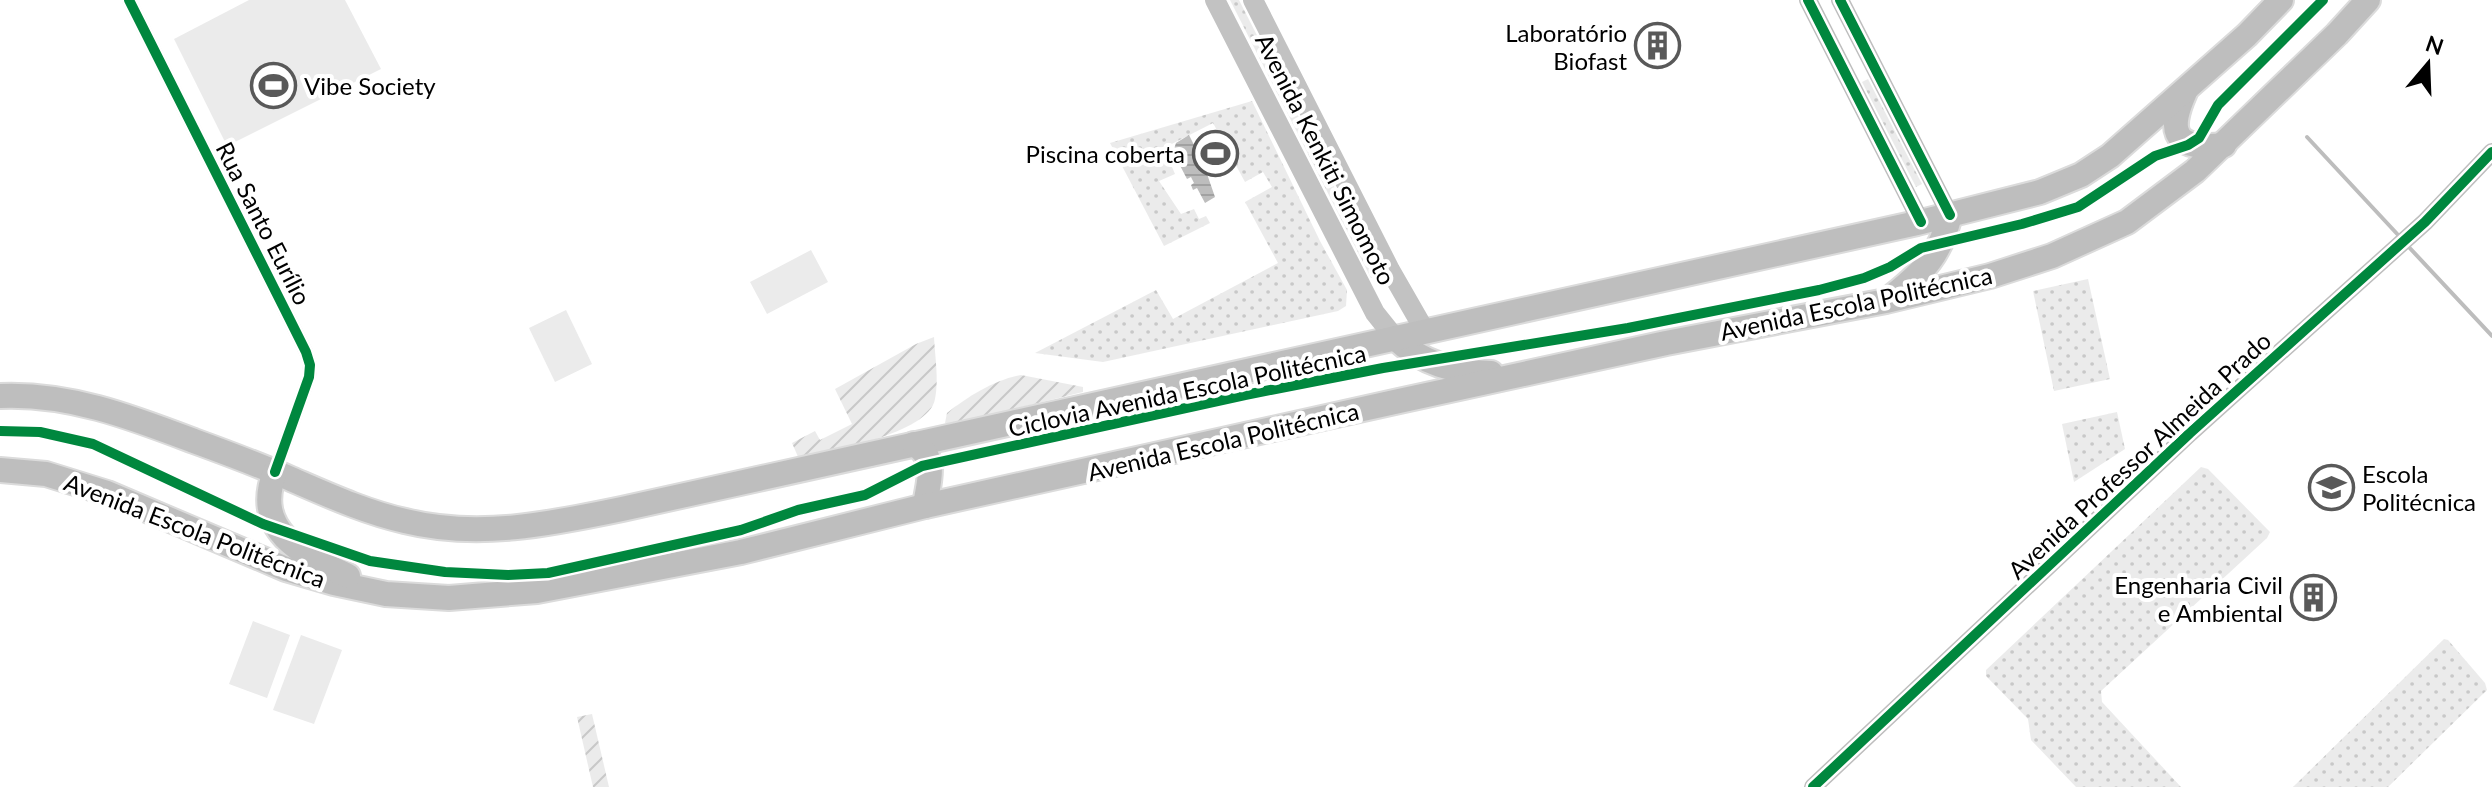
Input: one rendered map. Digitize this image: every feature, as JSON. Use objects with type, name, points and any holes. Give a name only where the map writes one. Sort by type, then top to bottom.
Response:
[{"type":"highway","points":[[0,396],[34,396],[98,407],[275,472],[357,507],[406,522],[445,528],[525,528],[1921,222],[2040,192],[2081,175],[2110,156],[2281,0]]},
{"type":"highway","name":"Avenida Escola Politécnica","points":[[0,470],[46,474],[107,493],[286,569],[386,594],[449,598],[537,591],[741,552],[925,506],[1666,343],[1886,301],[1990,276],[2086,242],[2127,222],[2224,145],[2368,0]]},
{"type":"highway","points":[[2186,89],[2176,114],[2178,137],[2188,145],[2224,145]]},
{"type":"highway","points":[[1886,301],[1930,264],[1945,235],[1950,215]]},
{"type":"highway","points":[[1395,338],[1416,355],[1446,368],[1520,375]]},
{"type":"highway","points":[[914,444],[924,452],[931,465],[925,506]]},
{"type":"highway","points":[[275,472],[268,512],[284,537],[293,546],[334,569],[386,594]]},
{"type":"main road","name":"Avenida Kenkiti Simomoto","points":[[1215,0],[1375,313],[1395,338]]},
{"type":"main road","name":"Avenida Kenkiti Simomoto","points":[[1253,0],[1390,270],[1425,331]]},
{"type":"street","name":"Rua Santo Eurílio","points":[[129,0],[306,352],[310,365],[309,377],[275,472]]},
{"type":"street","points":[[1808,0],[1921,222]]},
{"type":"street","points":[[1840,0],[1950,215]]},
{"type":"street","points":[[1832,48],[1858,34]]},
{"type":"street","name":"Avenida Professor Almeida Prado","points":[[1813,787],[2190,433],[2425,222],[2492,152]]},
{"type":"shaded area","name":"Vibe Society","points":[[249,0],[345,0],[381,69],[227,146],[174,39]]},
{"type":"shaded area","points":[[1230,0],[1239,0],[1379,275],[1371,278]]},
{"type":"shaded area","points":[[1868,79],[1922,184],[1916,187],[1862,82]]},
{"type":"shaded area","points":[[1252,101],[1347,290],[1346,306],[1338,311],[1103,362],[1035,353],[1156,290],[1173,319],[1278,263],[1245,202],[1272,187],[1263,172],[1245,182],[1213,123],[1156,152],[1162,164],[1169,160],[1175,174],[1159,181],[1181,214],[1194,209],[1199,219],[1206,216],[1210,223],[1164,246],[1110,143]]},
{"type":"shaded area","points":[[1189,135],[1197,151],[1195,160],[1206,171],[1215,197],[1205,203],[1197,188],[1193,190],[1191,177],[1187,179],[1173,152],[1176,143]]},
{"type":"shaded area","points":[[811,250],[828,282],[767,314],[750,282]]},
{"type":"shaded area","points":[[2088,279],[2110,379],[2054,391],[2033,291]]},
{"type":"shaded area","points":[[566,310],[592,364],[555,382],[529,328]]},
{"type":"shaded area","points":[[934,337],[936,392],[929,411],[915,422],[876,439],[799,459],[792,443],[815,431],[820,440],[852,424],[835,389]]},
{"type":"shaded area","points":[[1021,375],[1083,387],[1083,392],[949,425],[945,423],[947,413],[973,395]]},
{"type":"shaded area","points":[[2117,412],[2125,449],[2074,482],[2062,424]]},
{"type":"shaded area","points":[[2201,467],[2208,469],[2270,532],[2101,691],[2102,702],[2181,787],[2076,787],[2031,740],[2028,719],[1986,676],[1986,670]]},
{"type":"shaded area","points":[[253,621],[290,635],[267,698],[229,684]]},
{"type":"shaded area","points":[[301,635],[342,650],[314,724],[273,710]]},
{"type":"shaded area","points":[[2444,639],[2485,683],[2487,690],[2388,787],[2293,787]]},
{"type":"shaded area","points":[[592,714],[609,787],[593,787],[577,717]]},
{"type":"waterway","points":[[2307,137],[2400,237]]},
{"type":"waterway","points":[[2406,244],[2492,336]]},
{"type":"cycle path","points":[[129,0],[306,352],[310,365],[309,377],[275,472]]},
{"type":"cycle path","points":[[1808,0],[1921,222]]},
{"type":"cycle path","points":[[1840,0],[1950,215]]},
{"type":"cycle path","name":"Ciclovia Avenida Escola Politécnica","points":[[0,431],[40,432],[93,444],[263,524],[370,561],[445,572],[548,573],[741,530],[798,510],[865,495],[922,466],[1245,395],[1383,368],[1628,328],[1819,290],[1864,278],[1921,248],[2078,207],[2155,156],[2188,145],[2199,138],[2218,105],[2323,0]]},
{"type":"cycle path","points":[[1813,787],[2190,433],[2425,222],[2492,152]]},
{"type":"place","name":"Laboratório Biofast","points":[[1658,46]]},
{"type":"place","name":"Vibe Society","points":[[273,85]]},
{"type":"place","name":"Piscina coberta","points":[[1216,153]]},
{"type":"place","name":"Escola Politécnica","points":[[2331,487]]},
{"type":"place","name":"Engenharia Civil e Ambiental","points":[[2314,598]]}]
